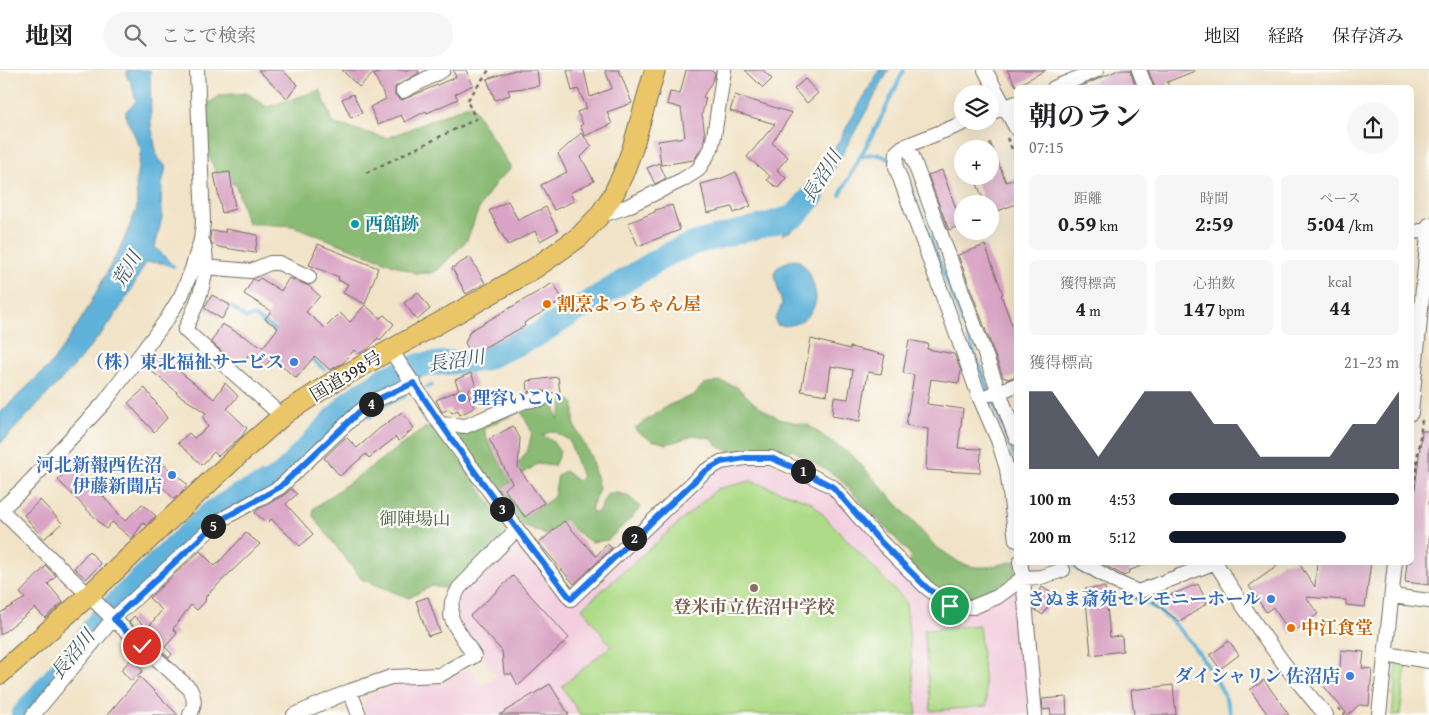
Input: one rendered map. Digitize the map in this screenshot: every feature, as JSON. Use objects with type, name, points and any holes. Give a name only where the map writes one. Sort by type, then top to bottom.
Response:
[{"type":"highway","name":"国道398号","points":[[0,674],[94,600],[248,446],[287,412],[333,382],[396,356],[480,300],[550,259],[579,237],[598,216],[613,195],[623,174],[632,150],[655,70]]},
{"type":"street","points":[[190,715],[195,704],[194,696],[190,689],[113,619],[0,510],[21,491],[104,403],[181,296],[201,240],[203,222],[197,70]]},
{"type":"street","points":[[402,91],[443,70]]},
{"type":"street","points":[[598,216],[626,207],[682,180],[698,170],[705,160],[712,142],[724,70]]},
{"type":"street","points":[[985,70],[1011,105],[1014,119]]},
{"type":"street","points":[[1061,85],[1097,70]]},
{"type":"street","points":[[1139,70],[1145,85]]},
{"type":"street","points":[[999,110],[1011,105]]},
{"type":"street","points":[[902,148],[954,127]]},
{"type":"street","points":[[902,148],[896,168],[979,396],[998,440],[1007,469],[1014,524]]},
{"type":"street","points":[[902,148],[1014,433]]},
{"type":"street","points":[[1414,232],[1429,227],[1417,414]]},
{"type":"street","points":[[201,240],[204,246],[205,267],[201,291],[185,330],[274,408]]},
{"type":"street","points":[[205,267],[251,270],[270,263],[279,263],[309,277]]},
{"type":"street","points":[[396,356],[440,424],[571,599],[704,472],[721,462],[745,458],[771,458],[833,487],[878,539],[926,587],[950,606],[973,607],[997,597],[1023,578],[1041,577],[1063,570]]},
{"type":"street","points":[[33,715],[113,619],[219,521],[280,487],[359,412],[378,399],[413,382]]},
{"type":"street","points":[[979,396],[999,392],[1014,386]]},
{"type":"street","points":[[440,424],[466,426],[525,401],[542,399]]},
{"type":"street","points":[[294,715],[341,694],[391,677],[440,675],[474,656],[454,624],[451,616],[452,602],[459,588],[517,529]]},
{"type":"street","points":[[1021,565],[1035,715]]},
{"type":"street","points":[[1087,565],[1114,581],[1138,592],[1210,565]]},
{"type":"street","points":[[1216,565],[1278,657],[1326,715]]},
{"type":"street","points":[[1380,715],[1395,565]]},
{"type":"street","points":[[1392,596],[1429,601]]},
{"type":"street","points":[[1386,654],[1429,661]]},
{"type":"street","points":[[350,691],[359,715]]},
{"type":"path","points":[[366,173],[476,119],[467,101],[489,70]]},
{"type":"path","points":[[1414,462],[1417,414]]},
{"type":"shaded area","name":"登米市立佐沼中学校","points":[[771,462],[831,490],[915,582],[1018,587],[1028,715],[366,715],[363,707],[365,698],[394,684],[443,683],[462,671],[469,669],[482,685],[497,676],[463,631],[456,617],[460,595],[517,536],[570,603],[721,465]]},
{"type":"green space","points":[[320,90],[334,124],[388,138],[471,104],[511,168],[496,182],[479,208],[467,240],[438,270],[430,273],[415,273],[293,226],[247,223],[236,185],[218,176],[207,153],[204,106],[221,95],[247,93],[267,107]]},
{"type":"green space","points":[[720,381],[737,387],[754,403],[769,413],[784,420],[808,425],[855,458],[935,546],[960,563],[974,567],[988,567],[1014,561],[1014,565],[1016,565],[1016,579],[972,603],[951,602],[909,564],[911,555],[838,477],[791,449],[785,456],[761,450],[733,452],[721,448],[710,438],[696,435],[667,444],[652,440],[636,431],[635,428],[669,405],[694,395],[704,384]]},
{"type":"green space","points":[[569,399],[574,404],[574,425],[591,457],[599,489],[591,508],[593,513],[598,512],[608,493],[618,493],[626,496],[641,508],[608,540],[591,542],[574,530],[565,519],[546,535],[521,524],[453,430],[526,404],[554,402],[557,419],[563,400]],"holes":[[[521,411],[532,432],[528,450],[519,463],[505,472],[487,439],[484,428]],[[553,431],[569,440],[582,477],[578,481],[565,471],[558,475],[554,497],[524,518],[503,488],[537,464],[554,466],[560,452],[552,441],[542,435]]]},
{"type":"green space","name":"御陣場山","points":[[435,427],[506,525],[506,531],[451,589],[432,586],[409,598],[361,579],[313,516],[314,508],[425,428]]},
{"type":"green space","points":[[751,481],[811,502],[906,602],[917,715],[580,715],[562,686],[611,646],[582,608],[717,489]]},
{"type":"green space","points":[[979,625],[987,706],[931,711],[924,630]]},
{"type":"green space","points":[[1399,662],[1406,664],[1400,715],[1392,715],[1397,665]]},
{"type":"water","name":"荒川","points":[[127,70],[150,70],[151,125],[157,156],[166,167],[162,184],[162,217],[155,247],[169,261],[168,265],[146,262],[110,323],[76,364],[0,444],[0,413],[51,364],[70,337],[88,308],[123,242],[137,208],[136,181],[141,149],[126,117],[126,111],[136,101],[131,82],[127,78]]},
{"type":"water","points":[[879,70],[889,70],[819,196],[791,231],[782,235],[795,209],[802,204],[813,187]]},
{"type":"water","points":[[794,259],[803,264],[807,269],[816,299],[811,311],[802,320],[790,325],[777,325],[775,320],[782,304],[774,273],[778,266]]},
{"type":"building","points":[[258,70],[282,70],[298,85],[287,98]]},
{"type":"building","points":[[342,70],[377,70],[359,87]]},
{"type":"building","points":[[386,70],[418,70],[419,73],[395,87],[395,95],[402,100],[456,77],[453,70],[466,70],[473,85],[455,94],[458,99],[427,113],[426,111],[405,122],[401,115],[378,125],[370,107],[386,99],[374,75]]},
{"type":"building","points":[[515,70],[537,70],[539,86],[508,90],[510,95],[495,100],[487,79]]},
{"type":"building","points":[[567,70],[584,70],[590,97],[612,88],[605,70],[619,70],[632,103],[607,112],[612,124],[585,136],[580,126],[583,124],[577,112],[587,108],[578,89],[572,91]]},
{"type":"building","points":[[686,70],[710,70],[715,73],[703,97],[706,98],[702,114],[705,135],[703,146],[694,160],[661,165],[658,141],[685,137],[681,108],[667,104],[670,92],[680,94]]},
{"type":"building","points":[[745,70],[763,70],[772,79],[763,88]]},
{"type":"building","points":[[1007,70],[1046,70],[1018,85],[1015,85]]},
{"type":"building","points":[[1118,70],[1130,70],[1135,85],[1085,85]]},
{"type":"building","points":[[1148,70],[1195,70],[1167,82],[1168,85],[1154,85]]},
{"type":"building","points":[[805,79],[818,93],[807,103],[794,89]]},
{"type":"building","points":[[353,94],[362,113],[351,118],[342,99]]},
{"type":"building","points":[[735,95],[792,113],[772,143],[788,157],[777,170],[786,178],[778,188],[767,180],[770,176],[747,157],[775,124],[730,111]]},
{"type":"building","points":[[581,133],[592,146],[580,158],[594,181],[570,193],[574,201],[554,210],[541,185],[567,172],[558,154]]},
{"type":"building","points":[[659,163],[666,178],[655,184],[647,168]]},
{"type":"building","points":[[999,164],[1006,182],[1014,179],[1014,205],[999,211],[999,195],[981,195],[978,185],[999,185]]},
{"type":"building","points":[[942,170],[954,203],[954,228],[949,230],[928,175]]},
{"type":"building","points":[[230,172],[235,209],[222,213],[214,174]]},
{"type":"building","points":[[736,172],[751,206],[734,213],[732,207],[707,213],[701,184]]},
{"type":"building","points":[[508,201],[518,220],[546,207],[558,231],[540,241],[535,231],[508,245],[489,211]]},
{"type":"building","points":[[672,205],[680,230],[638,246],[628,223],[655,212],[655,210]]},
{"type":"building","points":[[225,229],[258,235],[255,253],[219,247],[212,244],[210,238],[211,231],[226,232]]},
{"type":"building","points":[[318,244],[378,268],[365,304],[343,293],[348,284],[338,280],[339,277],[309,265]]},
{"type":"building","points":[[985,245],[1012,325],[1014,324],[1014,377],[1008,379],[1003,377],[958,255]]},
{"type":"building","points":[[470,257],[485,283],[466,294],[452,268]]},
{"type":"building","points":[[260,278],[281,291],[289,278],[309,286],[320,296],[306,312],[325,328],[340,313],[350,322],[365,305],[380,318],[384,315],[394,324],[380,340],[378,338],[368,349],[358,354],[354,350],[343,363],[330,370],[315,356],[296,378],[272,358],[263,368],[248,355],[243,364],[225,354],[211,342],[222,324],[263,347],[278,328],[265,319],[271,311],[244,294],[253,279],[257,281]]},
{"type":"building","points":[[553,283],[563,300],[524,323],[525,326],[481,349],[468,348],[465,343],[470,331]]},
{"type":"building","points":[[418,292],[430,309],[417,320],[404,303]]},
{"type":"building","points":[[212,295],[230,305],[222,319],[204,308]]},
{"type":"building","points":[[811,339],[850,349],[850,347],[885,355],[881,374],[868,372],[860,421],[832,416],[834,397],[848,399],[853,370],[831,366],[827,395],[801,391]]},
{"type":"building","points":[[909,340],[928,344],[927,349],[954,354],[961,371],[959,383],[931,379],[927,404],[963,409],[958,448],[981,449],[980,473],[926,470],[928,429],[906,425],[914,375],[903,373]]},
{"type":"building","points":[[159,355],[214,399],[225,383],[238,396],[227,409],[247,428],[242,436],[218,456],[214,452],[202,465],[178,443],[189,433],[194,438],[208,427],[203,417],[206,413],[176,393],[150,370]]},
{"type":"building","points":[[471,373],[476,385],[467,391],[474,408],[460,415],[458,410],[452,413],[449,409],[442,412],[436,400],[459,390],[455,380]]},
{"type":"building","points":[[558,377],[560,392],[549,393],[541,390],[528,392],[527,381]]},
{"type":"building","points":[[145,388],[167,418],[154,432],[128,403]]},
{"type":"building","points":[[402,412],[414,428],[399,441],[396,437],[369,458],[366,454],[340,476],[324,458],[346,437],[357,448]]},
{"type":"building","points":[[513,426],[520,438],[518,467],[544,503],[525,517],[504,489],[512,483],[489,439]]},
{"type":"building","points":[[1422,431],[1429,431],[1429,585],[1405,582],[1407,565],[1414,565],[1414,498]]},
{"type":"building","points":[[73,462],[125,521],[142,504],[156,516],[146,525],[143,523],[132,539],[112,522],[106,529],[58,480]]},
{"type":"building","points":[[162,463],[188,485],[174,499],[152,476]]},
{"type":"building","points":[[291,489],[297,494],[286,504],[313,534],[300,546],[271,519],[267,523],[255,513]]},
{"type":"building","points":[[40,500],[62,523],[44,539],[24,515]]},
{"type":"building","points":[[564,521],[596,556],[607,544],[612,548],[574,584],[539,543]]},
{"type":"building","points":[[246,533],[260,544],[206,596],[205,602],[197,610],[191,605],[173,629],[177,633],[165,647],[172,654],[169,658],[129,622],[134,616],[147,629],[162,610],[149,598],[200,551],[215,566]]},
{"type":"building","points":[[89,551],[101,564],[86,579],[74,568]]},
{"type":"building","points":[[1105,565],[1144,565],[1128,571],[1129,573],[1124,576]]},
{"type":"building","points":[[1279,565],[1300,565],[1315,587],[1317,565],[1371,565],[1365,607],[1346,605],[1346,600],[1306,597],[1318,614],[1291,634],[1273,607],[1266,612],[1249,586]]},
{"type":"building","points":[[46,566],[56,576],[48,584],[63,602],[45,618],[35,608],[0,635],[0,613],[25,598],[20,593]]},
{"type":"building","points":[[513,576],[569,638],[518,686],[512,674],[504,674],[502,651],[470,616]]},
{"type":"building","name":"さぬま斎苑セレモニーホール","points":[[1198,584],[1207,603],[1180,622],[1153,602]]},
{"type":"building","points":[[1042,587],[1055,595],[1043,615],[1035,610],[1034,601]]},
{"type":"building","points":[[1105,587],[1110,637],[1122,636],[1123,651],[1091,655],[1085,589]]},
{"type":"building","points":[[428,597],[440,632],[428,636],[416,601]]},
{"type":"building","points":[[1229,641],[1239,655],[1220,669],[1210,655]]},
{"type":"building","name":"ダイシャリン 佐沼店","points":[[1341,650],[1364,652],[1362,668],[1372,669],[1369,706],[1359,705],[1348,715],[1321,683],[1340,668]]},
{"type":"building","points":[[132,658],[143,671],[131,681],[121,670]]},
{"type":"building","points":[[140,677],[178,715],[107,715]]},
{"type":"building","points":[[1264,680],[1289,715],[1268,715],[1250,690]]},
{"type":"building","points":[[550,684],[569,715],[499,715]]},
{"type":"building","points":[[1173,685],[1176,715],[1134,715],[1131,690]]},
{"type":"building","points":[[1066,697],[1067,715],[1051,715],[1050,709],[1043,710],[1042,699]]},
{"type":"waterway","points":[[840,195],[904,70]]},
{"type":"waterway","points":[[859,158],[877,154],[894,162]]},
{"type":"waterway","points":[[907,178],[989,391]]},
{"type":"waterway","name":"長沼川","points":[[23,715],[105,614],[172,549],[212,512],[238,496],[271,482],[283,474],[352,400],[384,379],[420,365],[481,360],[535,336],[668,254],[695,243],[795,216],[813,195]]},
{"type":"waterway","points":[[165,262],[173,266]]},
{"type":"waterway","points":[[230,306],[246,318],[254,316],[279,333]]},
{"type":"waterway","points":[[310,357],[324,369]]},
{"type":"waterway","points":[[427,387],[432,385]]},
{"type":"waterway","points":[[368,415],[370,417],[386,404],[405,396]]},
{"type":"waterway","points":[[992,397],[1014,456]]},
{"type":"waterway","points":[[1073,565],[1101,581]]},
{"type":"waterway","points":[[1132,597],[1160,611],[1194,647],[1221,689],[1231,715]]},
{"type":"place","name":"西館跡","points":[[355,224]]},
{"type":"place","name":"割烹よっちゃん屋","points":[[547,304]]},
{"type":"place","name":"（株）東北福祉サービス","points":[[294,362]]},
{"type":"place","name":"理容いこい","points":[[462,398]]},
{"type":"place","name":"河北新報西佐沼 伊藤新聞店","points":[[172,475]]},
{"type":"place","name":"登米市立佐沼中学校","points":[[754,588]]},
{"type":"place","name":"さぬま斎苑セレモニーホール","points":[[1271,599]]},
{"type":"place","name":"中江食堂","points":[[1291,628]]},
{"type":"place","name":"ダイシャリン 佐沼店","points":[[1350,676]]},
{"type":"route","points":[[142,646],[114,619],[219,521],[250,502],[280,487],[346,422],[359,412],[378,399],[414,383],[438,421],[571,599],[704,472],[721,462],[745,458],[771,458],[833,487],[878,539],[926,587],[950,606]]}]
